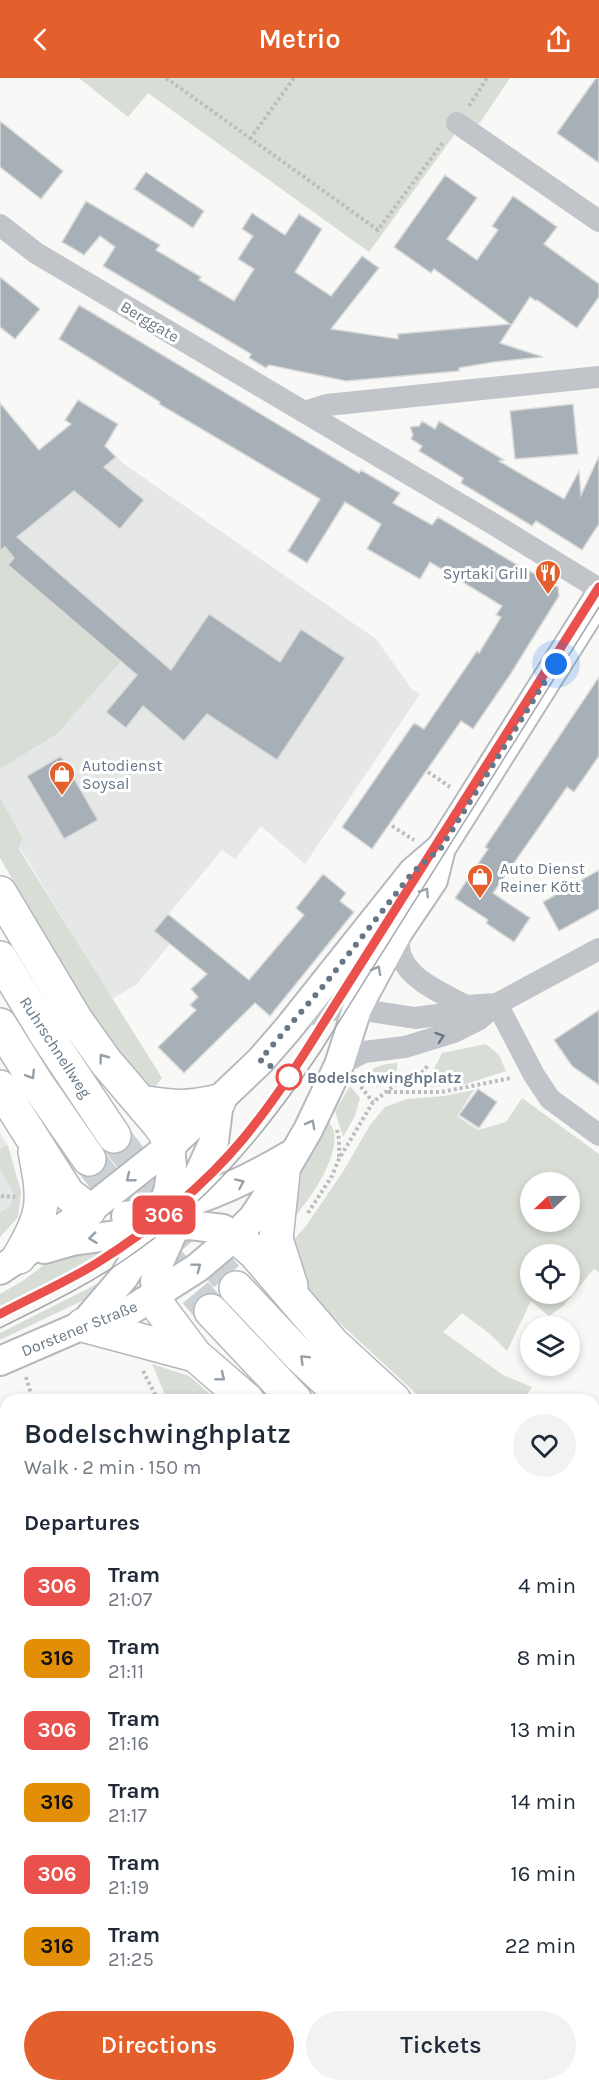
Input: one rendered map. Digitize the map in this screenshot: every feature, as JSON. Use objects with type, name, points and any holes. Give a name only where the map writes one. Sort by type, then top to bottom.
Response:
[{"type":"highway","points":[[0,893],[76,1020],[106,1062],[166,1134],[170,1146]]},
{"type":"highway","name":"Ruhrschnellweg","points":[[0,958],[46,1034],[114,1136]]},
{"type":"highway","points":[[0,1025],[88,1159]]},
{"type":"highway","points":[[0,1088],[68,1194],[89,1210]]},
{"type":"highway","points":[[141,1102],[172,1107],[191,1107],[219,1101]]},
{"type":"highway","points":[[10,1263],[34,1233],[42,1207],[41,1178],[33,1141]]},
{"type":"highway","points":[[289,1162],[276,1239],[295,1300]]},
{"type":"highway","points":[[235,1236],[255,1253],[333,1344],[387,1394]]},
{"type":"highway","points":[[236,1288],[300,1356],[341,1394]]},
{"type":"highway","points":[[157,1294],[159,1307],[195,1355],[240,1394]]},
{"type":"highway","points":[[211,1311],[289,1394]]},
{"type":"highway","points":[[83,1325],[195,1355]]},
{"type":"main road","name":"Dorstener Straße","points":[[10,1263],[89,1210],[170,1146],[260,1060],[413,872],[441,848],[599,597]]},
{"type":"main road","name":"Dorstener Straße","points":[[0,1361],[83,1325],[131,1310],[197,1268],[253,1218],[308,1130],[339,1065],[357,1009],[398,932],[433,880],[441,848]]},
{"type":"main road","points":[[83,1325],[124,1276],[167,1217],[213,1142],[219,1101]]},
{"type":"main road","points":[[157,1294],[156,1269],[167,1217],[171,1179],[170,1146]]},
{"type":"main road","points":[[10,1263],[72,1241],[167,1217],[289,1162]]},
{"type":"main road","points":[[89,1210],[99,1215],[167,1217],[190,1225],[223,1229],[235,1236]]},
{"type":"street","points":[[457,123],[599,221]]},
{"type":"street","name":"Berggate","points":[[0,225],[36,253],[599,589]]},
{"type":"street","points":[[304,412],[327,405],[599,377]]},
{"type":"street","points":[[398,932],[400,953],[405,966],[427,985],[466,1006]]},
{"type":"street","points":[[339,1065],[364,1052],[405,1047],[454,1032],[478,1020],[497,1004],[599,949]]},
{"type":"street","points":[[297,1017],[333,1010],[357,1009],[415,1018],[446,1014],[466,1006],[497,1004]]},
{"type":"street","points":[[497,1004],[534,1075],[550,1099],[599,1135]]},
{"type":"path","points":[[166,78],[378,230],[457,123],[487,78]]},
{"type":"path","points":[[250,139],[294,78]]},
{"type":"path","points":[[387,1092],[442,1092],[534,1075]]},
{"type":"path","points":[[339,1159],[373,1102]]},
{"type":"path","points":[[140,1366],[155,1394]]},
{"type":"shaded area","points":[[79,78],[510,78],[479,124],[466,119],[369,252],[148,93],[128,117]]},
{"type":"shaded area","points":[[71,424],[105,446],[124,464],[376,639],[411,688],[420,694],[305,864],[261,826],[235,859],[222,850],[154,931],[170,944],[136,985],[112,999],[20,848],[23,838],[0,798],[0,769],[57,734],[8,565],[17,537],[0,481]]},
{"type":"shaded area","points":[[0,541],[25,545],[9,565],[121,661],[57,734],[0,769]]},
{"type":"shaded area","points":[[0,798],[23,838],[19,849],[162,1078],[153,1090],[144,1084],[99,1027],[0,858]]},
{"type":"shaded area","points":[[486,1044],[499,1055],[506,1071],[463,1085],[425,1087],[442,1053]]},
{"type":"shaded area","points":[[397,1063],[394,1075],[377,1087],[363,1081],[369,1072],[377,1067]]},
{"type":"shaded area","points":[[350,1086],[360,1098],[355,1116],[343,1137],[335,1111]]},
{"type":"shaded area","points":[[474,1090],[457,1116],[478,1130],[506,1122],[522,1098],[599,1154],[599,1272],[594,1269],[580,1286],[580,1244],[520,1244],[520,1304],[530,1304],[524,1316],[520,1316],[520,1324],[507,1351],[490,1334],[462,1313],[443,1332],[503,1375],[532,1387],[528,1394],[417,1394],[303,1289],[290,1244],[306,1226],[344,1170],[370,1125],[385,1107],[407,1099],[444,1096]]},
{"type":"shaded area","points":[[328,1121],[334,1132],[334,1145],[330,1159],[315,1190],[288,1224],[290,1177]]},
{"type":"shaded area","points":[[0,1133],[8,1146],[21,1192],[18,1217],[0,1237]]},
{"type":"shaded area","points":[[8,1146],[21,1192],[18,1217],[0,1237],[0,1213],[11,1206],[13,1192],[0,1170],[0,1149]]},
{"type":"shaded area","points":[[104,1251],[44,1286],[0,1308],[0,1294],[24,1280],[57,1255]]},
{"type":"shaded area","points":[[97,1284],[98,1288],[88,1298],[0,1340],[0,1333]]},
{"type":"shaded area","points":[[535,1304],[565,1304],[563,1306],[549,1316]]},
{"type":"shaded area","points":[[152,1364],[189,1376],[210,1394],[165,1394]]},
{"type":"building","points":[[596,78],[599,78],[599,163],[557,133]]},
{"type":"building","points":[[0,121],[63,171],[41,199],[0,167]]},
{"type":"building","points":[[146,172],[204,211],[193,228],[134,189]]},
{"type":"building","points":[[445,175],[477,198],[447,239],[477,260],[498,230],[492,226],[513,196],[557,227],[544,244],[599,284],[599,297],[577,328],[530,297],[500,343],[543,357],[494,362],[459,368],[459,371],[346,381],[269,365],[266,368],[249,358],[251,354],[103,266],[115,247],[100,236],[84,255],[62,242],[86,201],[160,245],[156,250],[201,277],[199,280],[234,301],[254,269],[238,259],[253,236],[242,229],[252,213],[285,235],[299,214],[322,229],[295,272],[331,296],[362,256],[379,268],[331,329],[398,339],[398,334],[510,324],[434,269],[431,273],[394,247]]},
{"type":"building","points":[[0,277],[40,309],[15,339],[0,327]]},
{"type":"building","points":[[79,305],[359,473],[361,470],[400,493],[393,503],[432,525],[438,517],[558,587],[559,596],[473,729],[461,721],[372,849],[342,827],[414,723],[424,729],[477,651],[479,653],[501,617],[496,615],[502,606],[430,562],[420,579],[367,549],[381,524],[345,502],[307,563],[288,551],[320,499],[159,404],[160,402],[59,339]]},
{"type":"building","points":[[78,400],[118,424],[105,446],[116,457],[104,467],[144,500],[120,529],[74,491],[17,537],[171,670],[209,614],[280,662],[301,629],[345,658],[277,760],[207,714],[184,741],[143,706],[126,728],[106,712],[137,675],[8,565],[14,558],[5,547],[0,551],[0,403],[39,450],[71,424],[65,420]]},
{"type":"building","points":[[573,404],[578,454],[515,459],[510,411]]},
{"type":"building","points":[[422,421],[435,429],[439,421],[504,460],[499,461],[564,499],[579,471],[581,495],[599,456],[599,524],[582,550],[536,521],[532,526],[461,483],[463,478],[419,451],[422,446],[411,439],[413,435],[410,427],[419,426]]},
{"type":"building","points":[[599,677],[599,756],[574,792],[567,787],[493,893],[530,918],[514,942],[486,923],[488,920],[455,898],[488,849],[485,847]]},
{"type":"building","points":[[61,756],[98,820],[64,839],[27,776]]},
{"type":"building","points":[[599,870],[599,909],[559,931],[543,902]]},
{"type":"building","points":[[323,874],[346,893],[340,901],[354,912],[270,1016],[255,1003],[184,1073],[158,1047],[196,1010],[190,1005],[198,997],[191,989],[207,974],[154,931],[168,914],[249,980],[304,915],[296,908]]},
{"type":"building","points":[[599,1010],[599,1085],[572,1066],[554,1040]]},
{"type":"building","points":[[478,1089],[497,1102],[479,1128],[459,1115]]},
{"type":"tunnel","points":[[114,1136],[173,1213],[236,1288]]},
{"type":"tunnel","points":[[89,1159],[131,1215]]},
{"type":"tunnel","points":[[164,1255],[211,1311]]},
{"type":"tram line","points":[[0,1314],[102,1259],[126,1243],[194,1189],[244,1135],[267,1107],[329,1016],[599,587]]},
{"type":"tram line","name":"306","points":[[0,1314],[96,1263],[163,1216],[194,1190],[242,1141],[286,1083],[599,587]]},
{"type":"tram line","points":[[0,1328],[94,1279],[154,1238],[208,1191],[256,1139],[320,1052],[599,607]]},
{"type":"place","name":"Syrtaki Grill","points":[[548,596]]},
{"type":"place","name":"Autodienst Soysal","points":[[62,797]]},
{"type":"place","name":"Auto Dienst Reiner Kött","points":[[480,900]]},
{"type":"place","name":"Bodelschwinghplatz","points":[[289,1077]]},
{"type":"route","points":[[289,1077],[260,1060],[325,984],[413,872],[441,848],[556,664]]}]
